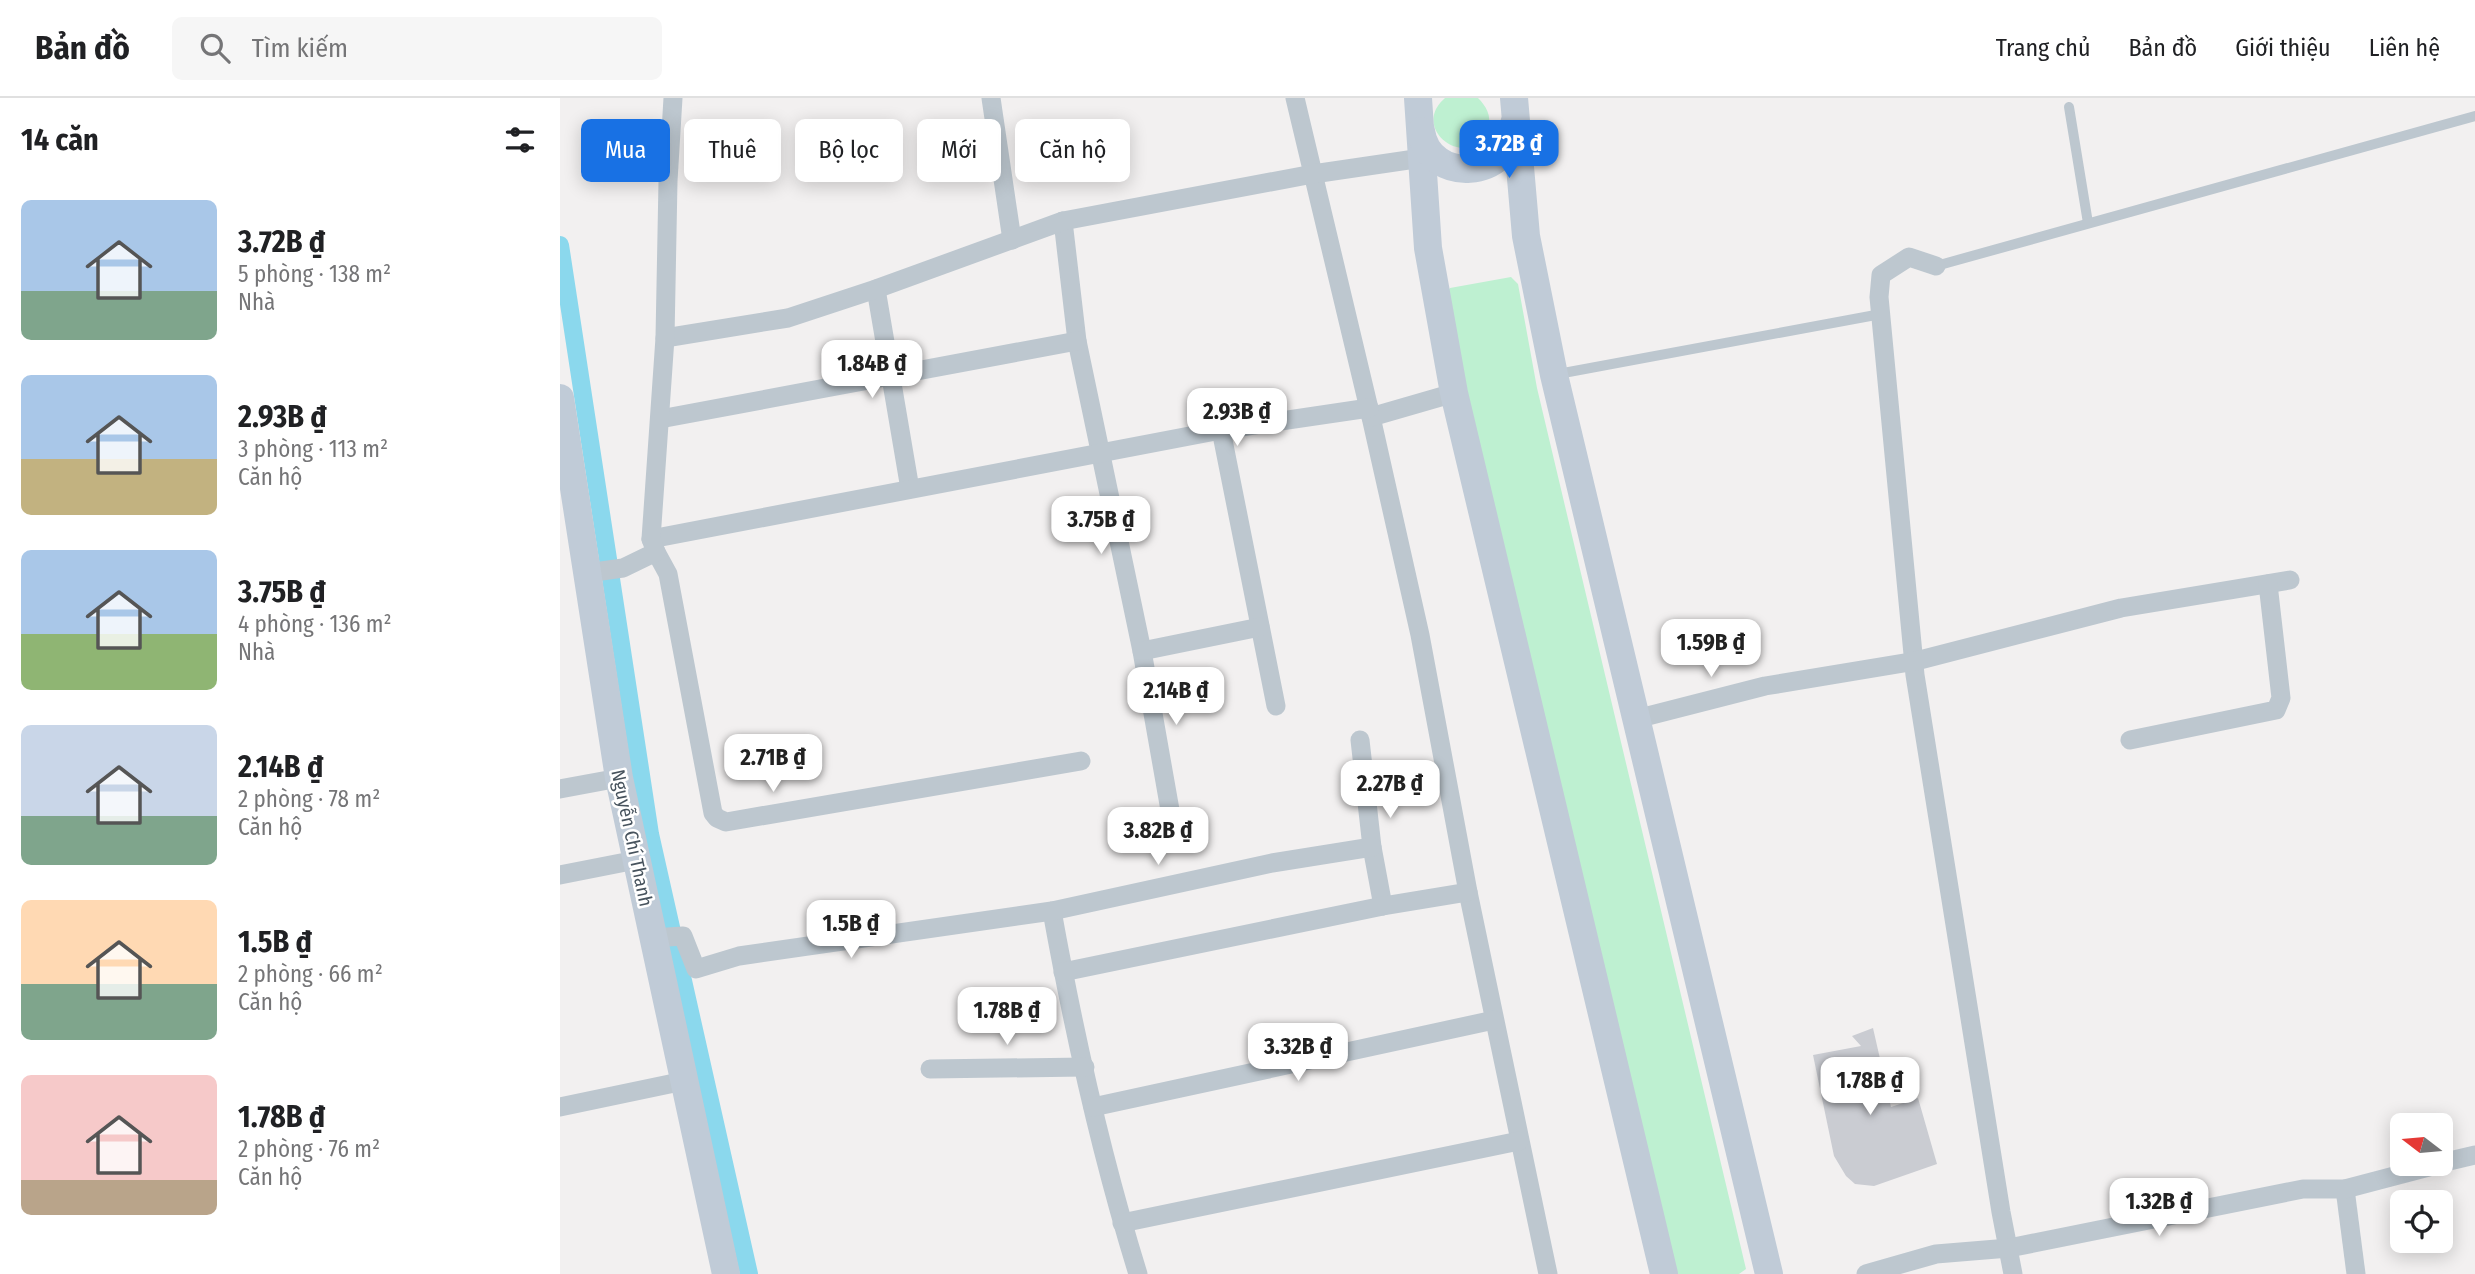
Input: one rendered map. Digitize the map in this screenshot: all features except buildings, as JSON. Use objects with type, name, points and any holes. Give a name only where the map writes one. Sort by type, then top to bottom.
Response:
[{"type":"street","points":[[673,98],[668,181],[665,338],[654,545],[668,574],[713,813],[720,821],[726,822],[1081,761]]},
{"type":"street","points":[[991,98],[1012,240]]},
{"type":"street","points":[[1295,98],[1420,635],[1468,892],[1548,1274]]},
{"type":"street","points":[[1422,104],[1421,137],[1429,151],[1440,162],[1454,168],[1470,170],[1485,166],[1498,158],[1508,146],[1514,131],[1511,102]]},
{"type":"street","points":[[1511,102],[1526,236],[1554,375],[1769,1274]]},
{"type":"street","points":[[1422,104],[1422,158],[1429,248],[1454,393],[1664,1274]]},
{"type":"street","points":[[665,338],[788,318],[877,289],[1063,221],[1313,174],[1422,158]]},
{"type":"street","points":[[1063,221],[1077,341],[1142,651],[1170,810]]},
{"type":"street","points":[[1936,265],[1909,257],[1881,275],[1881,314],[1913,662],[2013,1274]]},
{"type":"street","points":[[877,289],[910,489]]},
{"type":"street","points":[[660,419],[1077,341]]},
{"type":"street","points":[[587,573],[623,568],[654,545],[910,489],[1221,430],[1370,413],[1454,393]]},
{"type":"street","name":"Nguyễn Chí Thanh","points":[[560,398],[619,778],[636,860],[665,938],[684,1081],[726,1274]]},
{"type":"street","points":[[1221,430],[1276,706]]},
{"type":"street","points":[[1636,719],[1765,686],[1913,662],[2121,608],[2290,580]]},
{"type":"street","points":[[2130,740],[2276,710],[2281,698],[2268,584]]},
{"type":"street","points":[[1142,651],[1260,626]]},
{"type":"street","points":[[1360,740],[1372,847],[1383,906]]},
{"type":"street","points":[[560,789],[619,778]]},
{"type":"street","points":[[665,938],[683,936],[696,969],[739,956],[1052,911],[1272,863],[1372,847]]},
{"type":"street","points":[[560,875],[636,860]]},
{"type":"street","points":[[1063,972],[1383,906],[1468,892]]},
{"type":"street","points":[[1052,911],[1093,1107],[1122,1223],[1138,1274]]},
{"type":"street","points":[[1093,1107],[1494,1020]]},
{"type":"street","points":[[930,1069],[1085,1067]]},
{"type":"street","points":[[560,1107],[684,1081]]},
{"type":"street","points":[[1122,1223],[1519,1141]]},
{"type":"street","points":[[2454,1160],[2475,1154]]},
{"type":"street","points":[[1866,1274],[1936,1254],[2009,1248],[2303,1189],[2345,1189],[2395,1176]]},
{"type":"street","points":[[2345,1189],[2356,1274]]},
{"type":"lane","points":[[2069,107],[2088,223]]},
{"type":"lane","points":[[1936,265],[2475,116]]},
{"type":"lane","points":[[1554,375],[1881,314]]},
{"type":"green space","points":[[1445,98],[1478,98],[1481,101],[1489,119],[1488,128],[1481,141],[1470,147],[1458,147],[1447,143],[1438,134],[1434,123],[1435,111]]},
{"type":"green space","points":[[1511,277],[1518,284],[1537,388],[1746,1269],[1739,1274],[1671,1274],[1445,295],[1450,288]]},
{"type":"waterway","points":[[560,245],[650,834],[749,1274]]}]
